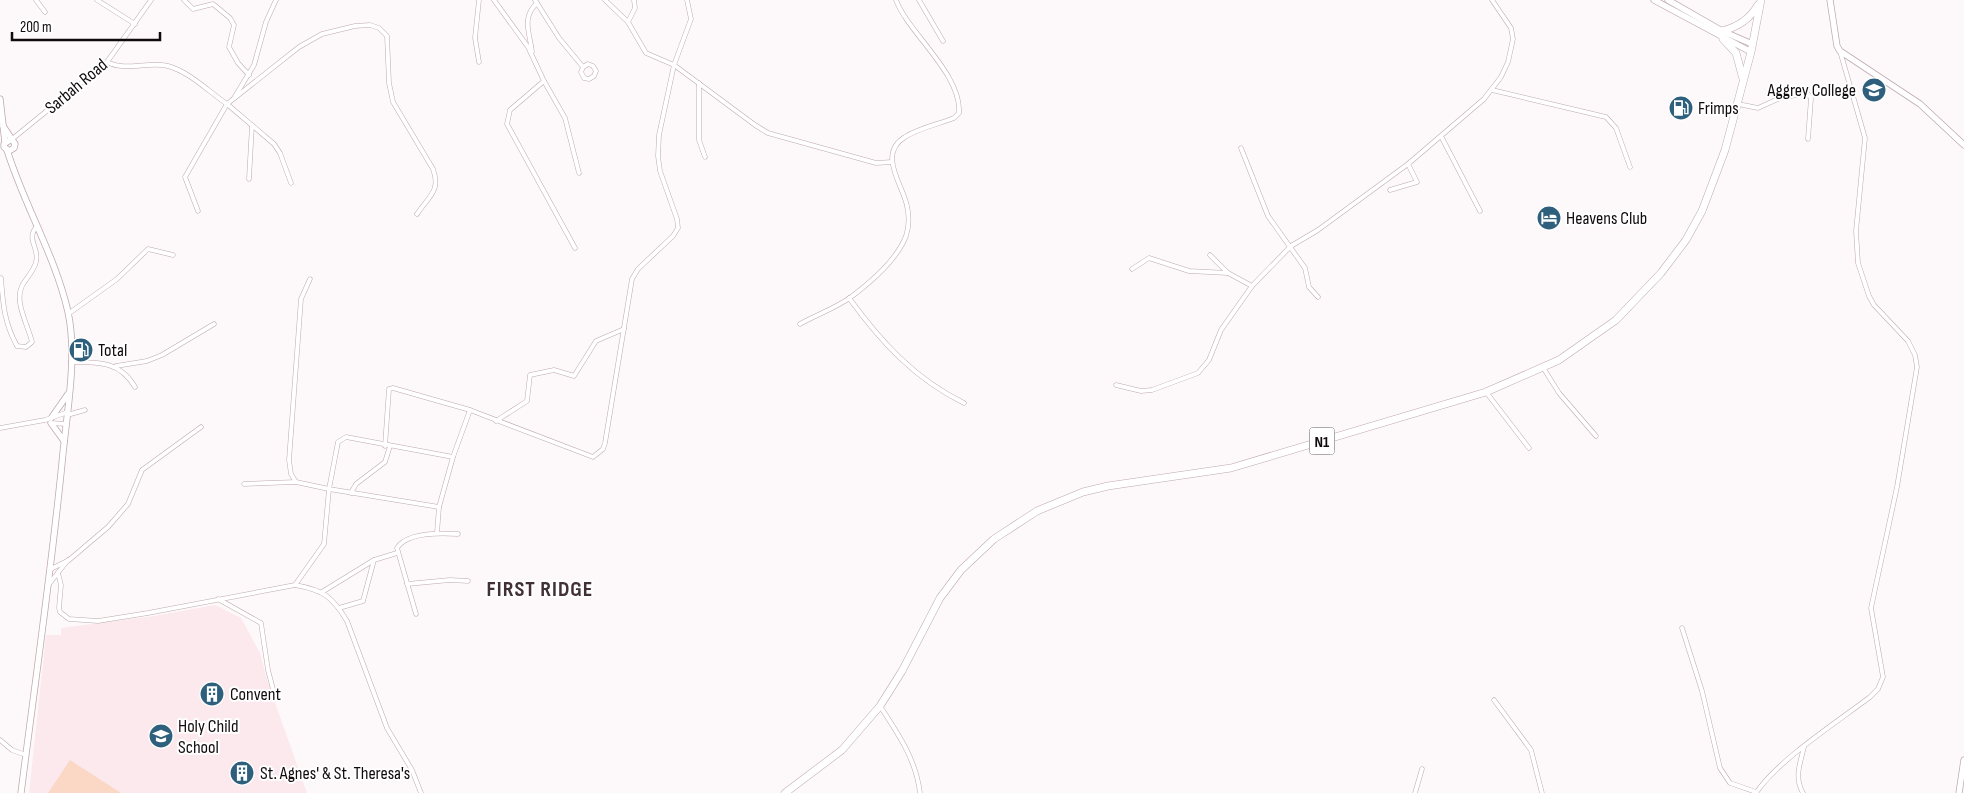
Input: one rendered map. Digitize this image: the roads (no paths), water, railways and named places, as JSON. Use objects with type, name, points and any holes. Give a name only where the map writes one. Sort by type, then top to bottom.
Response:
[{"type":"highway","points":[[1722,31],[1732,29],[1747,19],[1761,0]]},
{"type":"highway","name":"N1","points":[[785,793],[842,750],[880,706],[902,671],[940,598],[961,570],[994,539],[1037,511],[1083,492],[1108,486],[1231,468],[1486,392],[1544,369],[1577,349],[1616,320],[1662,273],[1678,251],[1702,211],[1718,173],[1738,104],[1752,48],[1761,0]]},
{"type":"highway","points":[[1722,39],[1736,53],[1743,81]]},
{"type":"street","points":[[36,0],[45,12]]},
{"type":"street","points":[[97,0],[135,24]]},
{"type":"street","name":"Sarbah Road","points":[[7,146],[24,129],[107,62],[151,0]]},
{"type":"street","points":[[184,0],[193,9],[213,4],[230,18],[234,25],[229,47],[232,54],[249,75]]},
{"type":"street","points":[[233,100],[254,64],[266,22],[276,0]]},
{"type":"street","points":[[479,0],[475,38],[479,62]]},
{"type":"street","points":[[494,0],[532,54],[544,81],[565,118],[579,173]]},
{"type":"street","points":[[605,0],[628,22],[646,53],[674,65],[768,133],[876,163],[892,162]]},
{"type":"street","points":[[628,22],[635,8],[634,0]]},
{"type":"street","points":[[351,493],[356,484],[385,462],[388,446],[389,389],[393,388],[470,410],[593,457],[606,444],[632,279],[638,269],[673,236],[678,228],[677,219],[662,179],[658,156],[660,135],[674,65],[691,19],[687,0]]},
{"type":"street","points":[[800,324],[849,298],[873,278],[899,250],[906,235],[909,218],[907,204],[892,162],[895,148],[901,140],[954,118],[959,113],[960,105],[952,84],[932,50],[896,0]]},
{"type":"street","points":[[919,0],[943,41]]},
{"type":"street","points":[[1116,385],[1141,391],[1152,390],[1198,373],[1209,360],[1221,330],[1252,286],[1291,246],[1318,230],[1442,138],[1492,90],[1508,62],[1513,39],[1511,28],[1492,0]]},
{"type":"street","points":[[1654,0],[1722,39],[1752,48]]},
{"type":"street","points":[[1668,0],[1752,48]]},
{"type":"street","points":[[1682,628],[1702,691],[1720,768],[1730,783],[1756,792],[1766,780],[1804,747],[1870,697],[1882,682],[1882,670],[1871,608],[1897,487],[1917,367],[1915,355],[1908,341],[1874,305],[1858,263],[1856,231],[1865,138],[1837,46],[1830,0]]},
{"type":"street","points":[[532,54],[528,15],[536,2],[559,38],[583,67]]},
{"type":"street","points":[[198,211],[185,178],[227,104],[312,38],[355,26],[379,28],[386,36],[389,43],[389,83],[393,102],[437,179],[434,192],[417,214]]},
{"type":"street","points":[[1840,51],[1920,104],[1964,145]]},
{"type":"street","points":[[107,62],[121,67],[150,64],[167,66],[186,74],[227,104],[274,144],[280,153],[291,183]]},
{"type":"street","points":[[544,81],[510,110],[507,124],[575,248]]},
{"type":"street","points":[[699,83],[699,140],[706,157]]},
{"type":"street","points":[[1492,90],[1606,117],[1616,128],[1630,167]]},
{"type":"street","points":[[1738,104],[1758,108],[1780,98],[1807,94],[1812,98],[1808,139]]},
{"type":"street","points":[[0,99],[7,146],[17,179],[54,264],[68,314],[71,362],[49,584],[21,793]]},
{"type":"street","points":[[249,179],[252,125]]},
{"type":"street","points":[[1442,138],[1480,211]]},
{"type":"street","points":[[1241,148],[1268,216],[1291,246],[1306,271],[1309,287],[1318,298]]},
{"type":"street","points":[[1390,190],[1417,182],[1408,164]]},
{"type":"street","points":[[1,278],[1,294],[8,327],[17,346],[26,347],[32,342],[19,300],[20,292],[36,262],[31,237],[32,232],[37,226]]},
{"type":"street","points":[[68,314],[117,279],[148,249],[173,255]]},
{"type":"street","points":[[1210,255],[1228,273],[1252,286]]},
{"type":"street","points":[[1132,270],[1149,258],[1190,271],[1228,273]]},
{"type":"street","points":[[296,482],[291,474],[288,460],[302,299],[310,279]]},
{"type":"street","points":[[849,298],[870,327],[916,373],[937,390],[964,403]]},
{"type":"street","points":[[71,362],[116,366],[147,361],[162,355],[214,324]]},
{"type":"street","points":[[496,421],[527,401],[530,374],[554,370],[574,376],[596,341],[624,329]]},
{"type":"street","points":[[116,366],[130,378],[135,387]]},
{"type":"street","points":[[1544,369],[1559,393],[1596,436]]},
{"type":"street","points":[[1486,392],[1529,448]]},
{"type":"street","points":[[52,420],[68,394]]},
{"type":"street","points":[[52,420],[85,410]]},
{"type":"street","points":[[437,533],[439,507],[453,457],[470,410]]},
{"type":"street","points":[[0,428],[45,420],[66,424]]},
{"type":"street","points":[[52,420],[64,441]]},
{"type":"street","points":[[49,584],[68,560],[108,527],[128,504],[142,470],[201,427]]},
{"type":"street","points":[[295,585],[324,544],[329,489],[338,442],[342,438],[346,437],[453,457]]},
{"type":"street","points":[[244,484],[296,482],[439,507]]},
{"type":"street","points":[[416,614],[397,548],[404,540],[437,533],[458,534]]},
{"type":"street","points":[[322,592],[374,560],[397,553]]},
{"type":"street","points":[[50,569],[68,560]]},
{"type":"street","points":[[339,608],[360,603],[365,599],[374,560]]},
{"type":"street","points":[[58,573],[61,585],[60,612],[70,619],[98,620],[295,585],[322,592],[339,608],[347,621],[388,728],[412,770],[421,793]]},
{"type":"street","points":[[407,584],[450,580],[468,581]]},
{"type":"street","points":[[218,599],[261,623],[268,670],[275,697]]},
{"type":"street","points":[[1494,700],[1516,727],[1531,750],[1542,793]]},
{"type":"street","points":[[880,706],[905,744],[916,773],[920,793]]},
{"type":"street","points":[[0,740],[12,750],[26,754]]},
{"type":"street","points":[[1804,747],[1798,770],[1798,780],[1804,793]]},
{"type":"street","points":[[1959,793],[1964,760]]},
{"type":"street","points":[[1415,793],[1422,769]]},
{"type":"place","name":"Aggrey College","points":[[1874,90]]},
{"type":"place","name":"Frimps","points":[[1681,108]]},
{"type":"place","name":"Heavens Club","points":[[1549,218]]},
{"type":"place","name":"Total","points":[[81,350]]},
{"type":"place","name":"Convent","points":[[212,694]]},
{"type":"place","name":"Holy Child School","points":[[161,736]]},
{"type":"place","name":"St. Agnes' & St. Theresa's","points":[[242,773]]},
{"type":"district","name":"FIRST RIDGE","points":[[540,588]]}]
